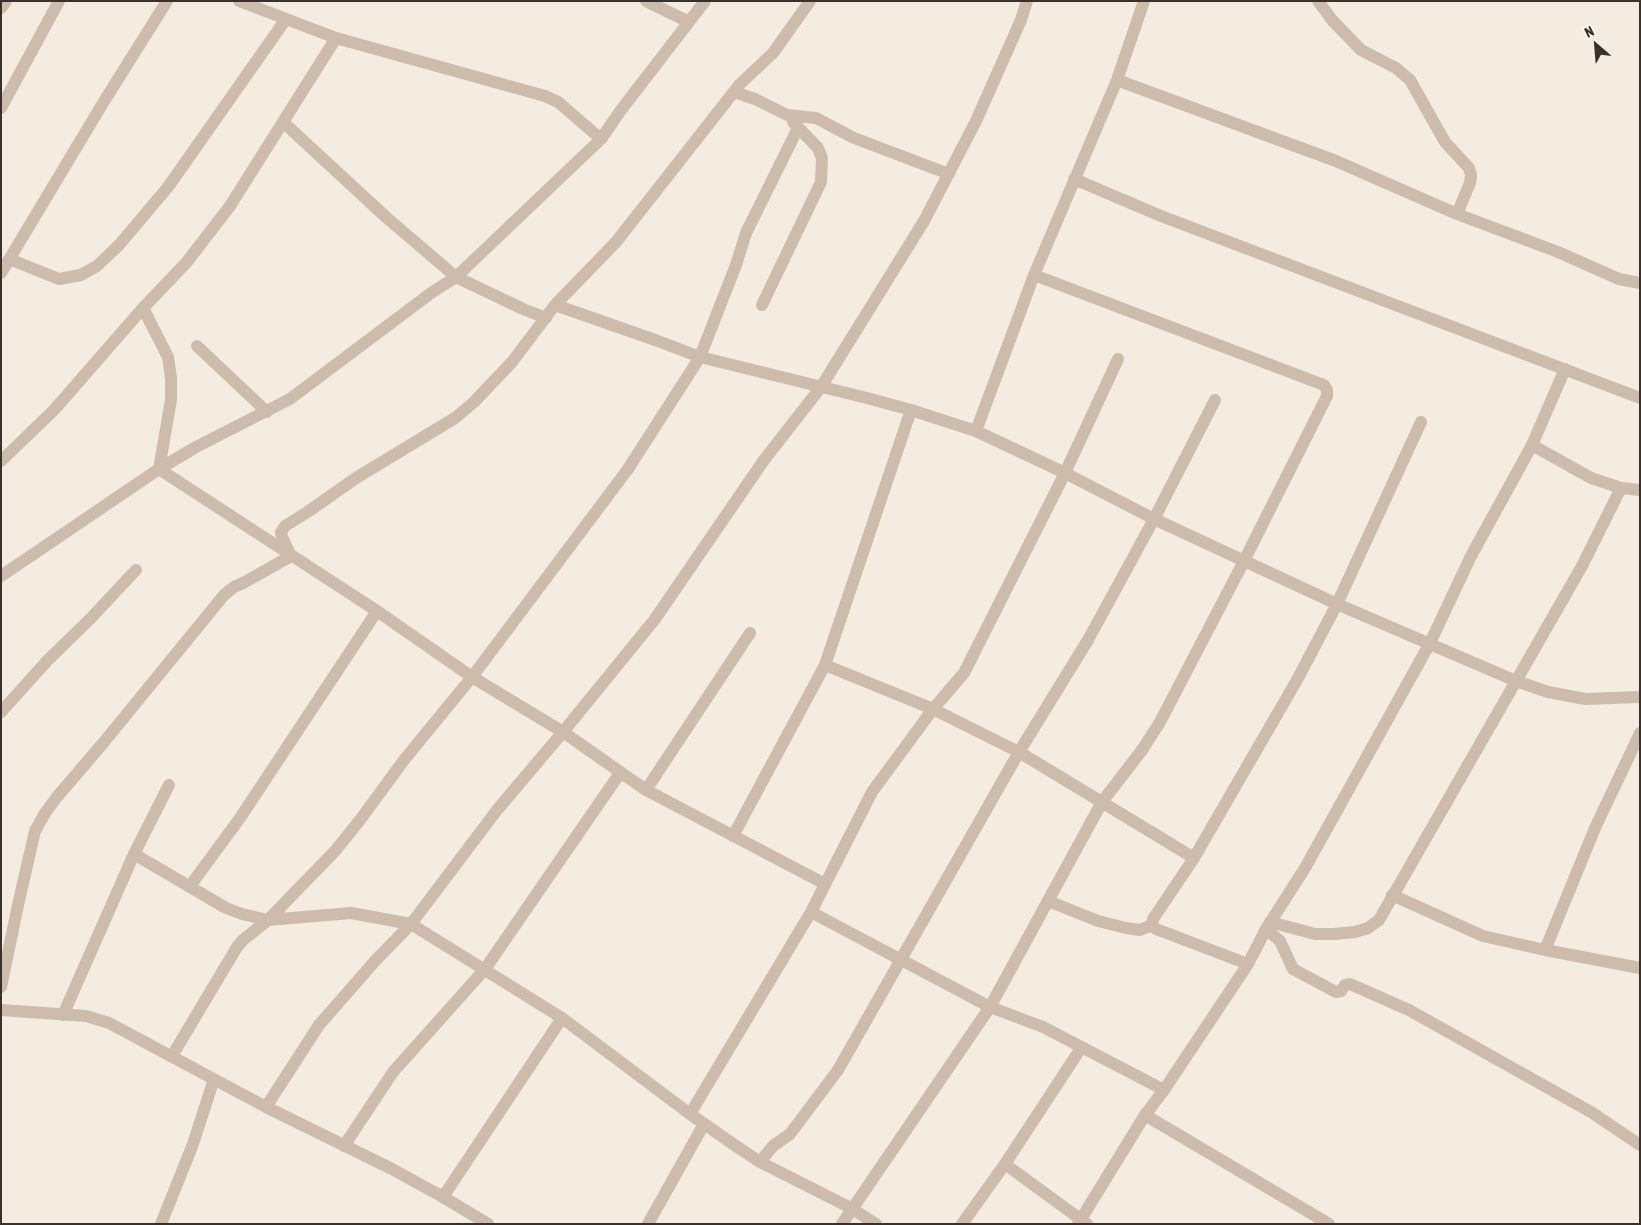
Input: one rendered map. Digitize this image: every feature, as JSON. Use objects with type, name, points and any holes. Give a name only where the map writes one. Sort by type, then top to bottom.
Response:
[{"type":"street","points":[[1,8],[6,1]]},
{"type":"street","points":[[1,108],[58,1]]},
{"type":"street","points":[[1,273],[167,1]]},
{"type":"street","points":[[239,1],[336,38],[545,96],[558,102],[601,139]]},
{"type":"street","points":[[646,1],[689,22]]},
{"type":"street","points":[[1,576],[159,469],[196,447],[290,399],[430,293],[456,277],[601,139],[705,1]]},
{"type":"street","points":[[291,556],[281,532],[285,526],[378,464],[455,418],[474,402],[512,362],[555,306],[616,242],[746,77],[773,53],[810,1]]},
{"type":"street","points":[[266,1107],[319,1025],[411,924],[497,810],[655,619],[764,460],[821,387],[924,221],[976,121],[1021,20],[1027,1]]},
{"type":"street","points":[[976,431],[1034,275],[1117,80],[1144,1]]},
{"type":"street","points":[[1318,1],[1332,20],[1361,50],[1396,68],[1410,80],[1445,142],[1469,168],[1471,175],[1470,183],[1457,214]]},
{"type":"street","points":[[10,259],[59,279],[81,275],[97,266],[119,245],[168,188],[286,19]]},
{"type":"street","points":[[1,461],[54,410],[143,308],[186,263],[230,206],[336,38]]},
{"type":"street","points":[[746,77],[755,99]]},
{"type":"street","points":[[1117,80],[1336,161],[1457,214],[1558,252],[1619,279],[1640,283]]},
{"type":"street","points":[[734,92],[755,99],[787,115],[816,118],[854,138],[949,174]]},
{"type":"street","points":[[762,305],[822,182],[822,158],[818,148],[787,115]]},
{"type":"street","points":[[283,122],[387,218],[456,277],[546,318]]},
{"type":"street","points":[[172,1056],[237,947],[268,920],[335,851],[404,760],[472,676],[628,469],[700,357],[736,265],[746,233],[798,128]]},
{"type":"street","points":[[1074,179],[1161,216],[1640,398]]},
{"type":"street","points":[[842,1224],[851,1208],[990,1007],[1102,802],[1142,750],[1160,722],[1327,396],[1327,390],[1324,385],[1034,275]]},
{"type":"street","points":[[555,306],[658,340],[700,357],[911,410],[976,431],[1244,561],[1337,604],[1516,681],[1548,692],[1585,699],[1640,697]]},
{"type":"street","points":[[143,308],[168,357],[172,378],[171,400],[159,469]]},
{"type":"street","points":[[198,346],[267,412]]},
{"type":"street","points":[[690,1114],[811,912],[872,792],[968,665],[1065,473],[1118,359]]},
{"type":"street","points":[[1004,1164],[1082,1222],[1145,1115],[1164,1090],[1248,964],[1268,926],[1305,868],[1430,643],[1471,556],[1532,445],[1565,369]]},
{"type":"street","points":[[760,1162],[773,1146],[790,1134],[838,1070],[1019,752],[1088,640],[1154,519],[1215,400]]},
{"type":"street","points":[[733,836],[825,665],[911,410]]},
{"type":"street","points":[[1248,964],[1156,929],[1152,924],[1152,919],[1194,858],[1297,680],[1337,604],[1421,422]]},
{"type":"street","points":[[1532,445],[1591,478],[1621,488],[1640,490]]},
{"type":"street","points":[[159,469],[377,611],[472,676],[563,732],[646,790],[825,884]]},
{"type":"street","points":[[1268,926],[1315,934],[1354,932],[1368,928],[1379,920],[1582,566],[1621,488]]},
{"type":"street","points":[[1,987],[35,831],[45,813],[224,594],[291,556]]},
{"type":"street","points":[[1,712],[47,661],[136,570]]},
{"type":"street","points":[[190,886],[240,818],[377,611]]},
{"type":"street","points":[[646,790],[750,633]]},
{"type":"street","points":[[825,665],[933,709],[1019,752],[1194,858]]},
{"type":"street","points":[[1545,950],[1595,828],[1640,733]]},
{"type":"street","points":[[344,1146],[392,1072],[485,969],[620,773]]},
{"type":"street","points":[[63,1015],[134,854],[169,784]]},
{"type":"street","points":[[134,854],[226,908],[242,914],[268,920],[351,913],[411,924],[562,1018],[690,1114],[760,1162],[851,1208],[876,1224]]},
{"type":"street","points":[[1392,895],[1482,936],[1640,968]]},
{"type":"street","points":[[1048,901],[1098,922],[1140,930],[1152,924]]},
{"type":"street","points":[[811,912],[900,961],[990,1007],[1043,1028],[1164,1090]]},
{"type":"street","points":[[1268,926],[1280,941],[1293,969],[1336,992],[1341,991],[1345,985],[1350,984],[1409,1010],[1590,1112],[1640,1145]]},
{"type":"street","points":[[1,1010],[86,1016],[109,1024],[266,1107],[443,1196],[484,1223]]},
{"type":"street","points":[[443,1196],[562,1018]]},
{"type":"street","points":[[962,1224],[1081,1048]]},
{"type":"street","points":[[161,1224],[193,1144],[214,1079]]},
{"type":"street","points":[[1145,1115],[1329,1224]]},
{"type":"street","points":[[648,1224],[704,1124]]}]
